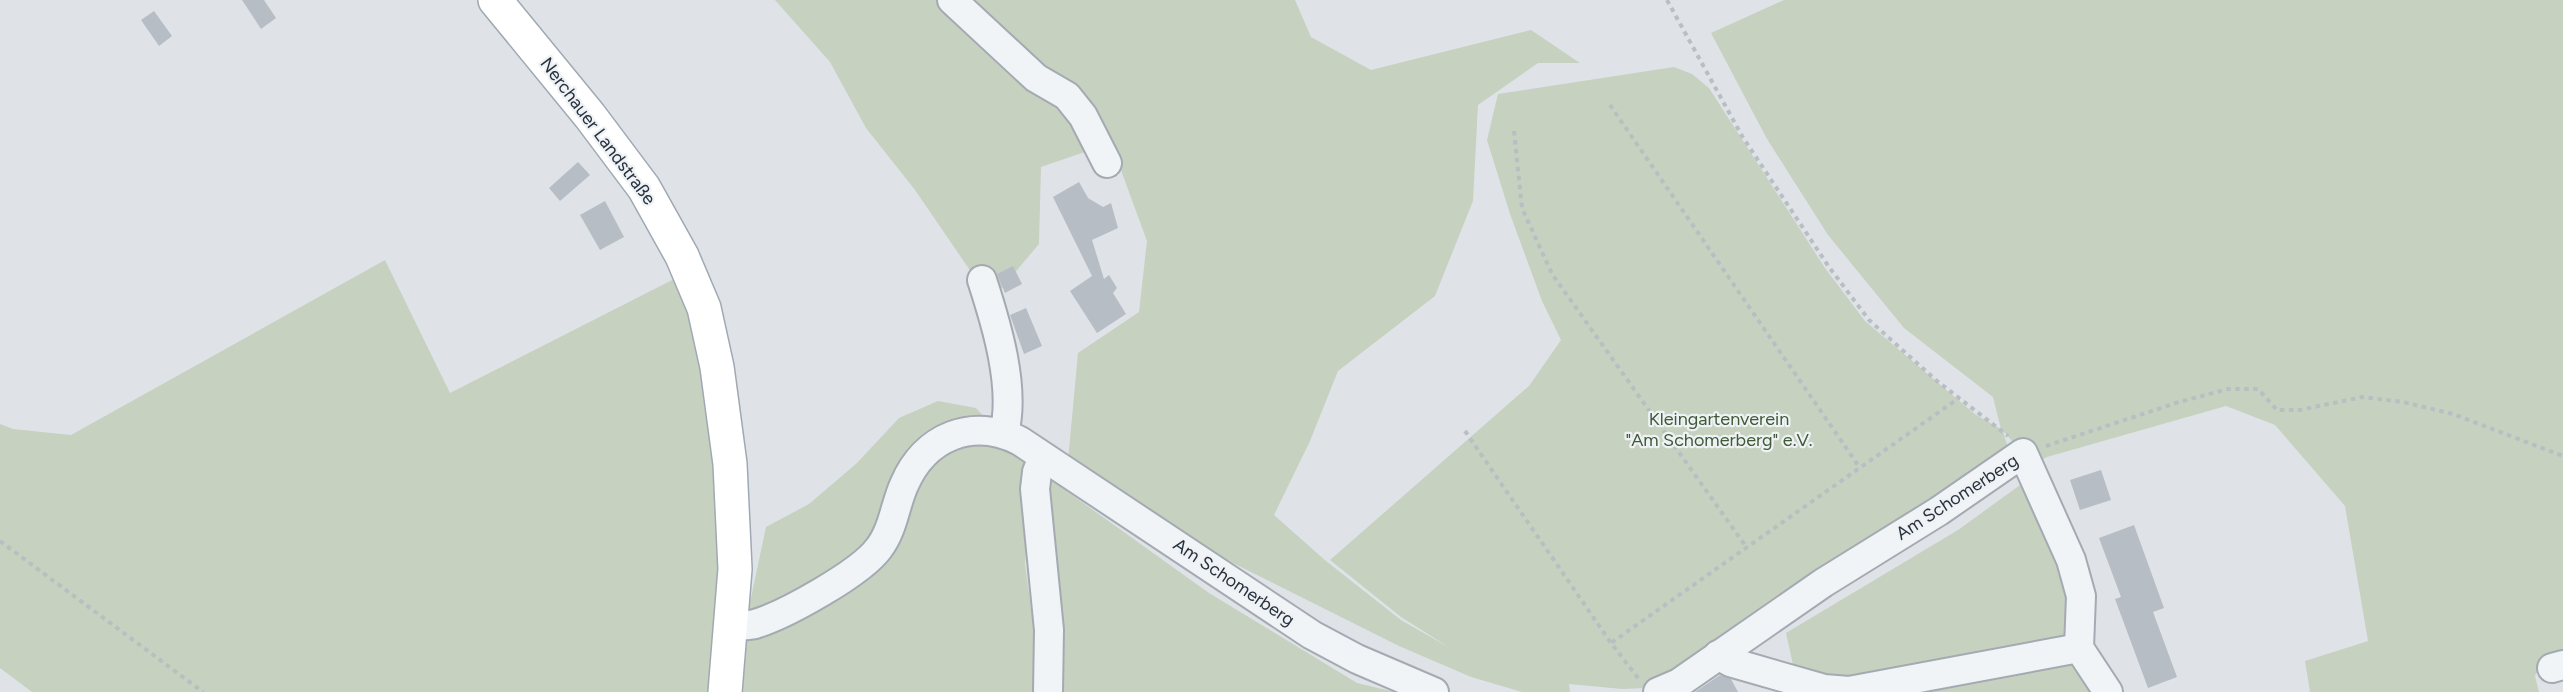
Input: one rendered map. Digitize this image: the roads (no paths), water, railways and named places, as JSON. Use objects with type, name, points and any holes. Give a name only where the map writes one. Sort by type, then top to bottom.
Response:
[{"type":"main road","name":"Nerchauer Landstraße","points":[[495,0],[583,107],[644,188],[694,281],[712,337],[730,464],[735,569],[725,692]]},
{"type":"street","points":[[952,0],[1036,78],[1067,96],[1083,116],[1107,163]]},
{"type":"street","points":[[982,280],[993,313],[1008,389],[1004,432]]},
{"type":"street","name":"Am Schomerberg","points":[[732,625],[753,624],[779,614],[827,589],[879,549],[892,520],[904,483],[926,451],[950,436],[971,429],[1004,432],[1160,531],[1312,635],[1357,659],[1434,692]]},
{"type":"street","name":"Am Schomerberg","points":[[1649,686],[1679,683],[1823,583],[1939,511],[2023,453],[2071,560],[2081,596],[2079,648]]},
{"type":"street","points":[[1042,457],[1035,489],[1049,630],[1048,692]]},
{"type":"street","points":[[1718,656],[1730,662],[1824,689],[1849,691],[2079,648],[2108,692]]},
{"type":"park label","name":"Kleingartenverein \"Am Schomerberg\" e.V.","points":[[1719,429]]}]
